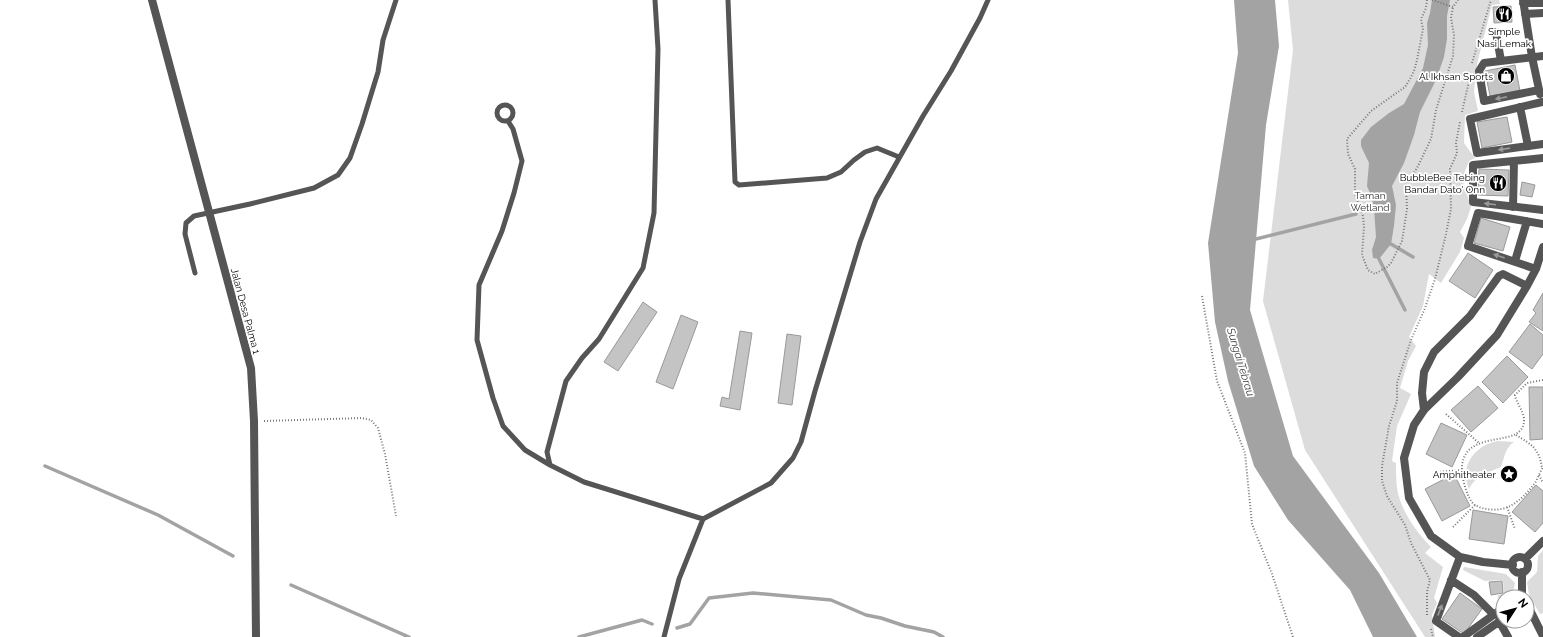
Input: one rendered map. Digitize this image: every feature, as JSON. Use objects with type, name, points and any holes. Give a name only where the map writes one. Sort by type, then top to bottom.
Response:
[{"type":"street","name":"Jalan Desa Palma 1","points":[[152,0],[251,368],[254,421],[256,637]]},
{"type":"street","points":[[1543,2],[1523,2],[1542,105],[1520,107],[1470,119],[1477,154],[1543,144]]},
{"type":"street","points":[[1524,14],[1543,13]]},
{"type":"street","points":[[1496,32],[1501,61]]},
{"type":"street","points":[[1539,90],[1484,101],[1479,71],[1484,63],[1543,56]]},
{"type":"street","points":[[1520,107],[1528,146]]},
{"type":"street","points":[[1543,158],[1473,165],[1473,202],[1543,210]]},
{"type":"street","points":[[1513,206],[1514,161]]},
{"type":"street","points":[[1536,269],[1468,246],[1478,213],[1543,224]]},
{"type":"street","points":[[1515,261],[1527,221]]},
{"type":"street","points":[[1513,565],[1483,562],[1460,557],[1431,536],[1409,498],[1404,458],[1414,425],[1424,410],[1458,378],[1497,335],[1536,269],[1543,247]]},
{"type":"street","points":[[1424,410],[1422,393],[1424,372],[1434,352],[1470,316],[1499,276],[1504,274],[1527,286]]},
{"type":"street","points":[[1525,559],[1543,541]]},
{"type":"street","points":[[1459,637],[1436,621],[1460,557]]},
{"type":"street","points":[[1520,557],[1525,559],[1528,563],[1528,568],[1522,572],[1515,570],[1513,565],[1516,559],[1520,557]]},
{"type":"street","points":[[1521,589],[1522,572]]},
{"type":"street","points":[[1451,580],[1474,595],[1495,614]]},
{"type":"street","points":[[1463,637],[1495,620]]},
{"type":"street","points":[[1535,620],[1543,636]]},
{"type":"street","points":[[1477,637],[1495,621]]},
{"type":"lane","points":[[195,273],[185,234],[186,222],[194,216],[314,188],[338,175],[350,158],[362,124],[378,72],[383,40],[396,0]]},
{"type":"lane","points":[[550,466],[547,452],[566,381],[582,358],[599,339],[643,268],[654,213],[658,49],[655,0]]},
{"type":"lane","points":[[728,0],[734,182],[738,186],[827,178],[841,172],[865,152],[877,148],[900,157]]},
{"type":"lane","points":[[664,637],[678,579],[703,519],[771,483],[793,458],[801,442],[860,242],[876,199],[923,116],[951,71],[980,18],[988,0]]},
{"type":"lane","points":[[508,121],[513,129],[522,161],[514,194],[502,231],[479,285],[477,340],[493,398],[503,426],[524,450],[550,466],[584,482],[703,519]]},
{"type":"path","points":[[1427,0],[1426,8],[1421,19],[1423,30],[1417,60],[1410,79],[1405,87],[1371,111],[1347,139],[1348,154],[1355,169],[1355,194],[1363,216],[1364,227],[1362,255],[1368,270],[1375,274],[1391,263],[1396,251],[1401,245],[1405,231],[1407,209],[1406,185],[1417,168],[1431,139],[1436,110],[1453,56],[1454,35],[1451,18],[1453,7],[1458,0]]},
{"type":"path","points":[[1432,0],[1453,7]]},
{"type":"path","points":[[1471,66],[1491,0]]},
{"type":"path","points":[[1411,340],[1425,308],[1435,279],[1446,234],[1451,209],[1450,169],[1457,153],[1456,143],[1471,72]]},
{"type":"path","points":[[1202,296],[1217,381],[1245,453],[1252,524],[1272,574],[1293,637]]},
{"type":"path","points":[[1516,435],[1534,447],[1539,454],[1542,468],[1535,482],[1523,497],[1502,509],[1486,509],[1474,505],[1469,498],[1462,470],[1463,461],[1467,453],[1473,447],[1488,440],[1516,435],[1522,429],[1524,421],[1515,395],[1527,383],[1543,380]]},
{"type":"path","points":[[1446,414],[1480,444]]},
{"type":"path","points":[[254,421],[362,418],[371,420],[378,428],[384,448],[396,516]]},
{"type":"path","points":[[1437,472],[1462,470]]},
{"type":"path","points":[[1539,475],[1543,483]]},
{"type":"path","points":[[1453,527],[1474,505]]},
{"type":"path","points":[[1507,507],[1515,529]]},
{"type":"green space","name":"Taman Wetland","points":[[1288,0],[1499,0],[1500,4],[1492,5],[1477,64],[1474,92],[1478,111],[1465,115],[1464,143],[1475,158],[1469,161],[1462,179],[1471,207],[1460,232],[1464,238],[1460,252],[1441,283],[1429,274],[1423,306],[1409,337],[1416,346],[1408,361],[1400,388],[1411,394],[1397,426],[1392,461],[1396,463],[1397,488],[1401,504],[1414,527],[1431,547],[1425,553],[1443,567],[1434,598],[1437,603],[1432,615],[1435,637],[1425,637],[1305,450],[1263,301],[1293,50]]},
{"type":"green space","points":[[1498,441],[1514,442],[1507,450],[1501,467],[1479,477],[1469,489],[1466,480],[1466,472],[1471,458],[1482,447]]},
{"type":"green space","points":[[1543,550],[1543,613],[1540,614],[1535,605],[1535,589],[1528,589],[1527,582],[1537,572],[1538,556]]},
{"type":"green space","points":[[1464,567],[1506,574],[1515,583],[1514,589],[1504,589],[1503,581],[1501,580],[1485,581],[1463,570]]},
{"type":"water","name":"Sungai Tebrau","points":[[1234,0],[1275,0],[1279,46],[1266,125],[1250,310],[1293,456],[1379,573],[1417,637],[1373,637],[1350,590],[1288,520],[1254,466],[1228,381],[1215,322],[1208,243],[1238,53]]},
{"type":"water","points":[[1432,0],[1450,0],[1447,16],[1447,39],[1444,57],[1436,80],[1420,112],[1404,163],[1392,186],[1396,205],[1391,244],[1379,259],[1373,258],[1372,250],[1376,237],[1374,209],[1372,198],[1367,186],[1369,163],[1361,146],[1361,140],[1371,127],[1404,104],[1423,68],[1428,45],[1427,23]]},
{"type":"building","points":[[1511,6],[1512,22],[1494,23],[1493,7]]},
{"type":"building","points":[[1515,65],[1520,91],[1490,96],[1485,71]]},
{"type":"building","points":[[1507,117],[1512,142],[1482,148],[1477,122]]},
{"type":"building","points":[[1479,169],[1509,170],[1508,196],[1478,195]]},
{"type":"building","points":[[1522,182],[1535,185],[1532,197],[1520,195]]},
{"type":"building","points":[[1481,218],[1510,227],[1503,251],[1474,243]]},
{"type":"building","points":[[1468,253],[1493,270],[1475,298],[1449,281]]},
{"type":"building","points":[[1543,293],[1543,331],[1529,322],[1536,313],[1533,310]]},
{"type":"building","points":[[643,302],[657,312],[618,371],[604,362]]},
{"type":"building","points":[[681,315],[698,322],[673,389],[656,382]]},
{"type":"building","points":[[1530,324],[1543,335],[1543,354],[1532,369],[1509,352]]},
{"type":"building","points":[[740,331],[752,333],[740,410],[720,406],[722,397],[729,399]]},
{"type":"building","points":[[787,334],[801,336],[792,405],[778,403]]},
{"type":"building","points":[[1507,356],[1528,377],[1503,403],[1482,382]]},
{"type":"building","points":[[1478,386],[1498,408],[1471,432],[1451,410]]},
{"type":"building","points":[[1529,387],[1543,387],[1543,439],[1530,440]]},
{"type":"building","points":[[1441,423],[1467,435],[1452,467],[1426,454]]},
{"type":"building","points":[[1454,474],[1470,506],[1442,521],[1425,489]]},
{"type":"building","points":[[1536,485],[1543,491],[1543,523],[1535,532],[1512,512]]},
{"type":"building","points":[[1473,510],[1508,516],[1504,544],[1469,539]]},
{"type":"building","points":[[1502,581],[1503,589],[1495,589],[1495,594],[1491,595],[1489,582]]},
{"type":"building","points":[[1460,593],[1482,609],[1464,634],[1442,619]]},
{"type":"waterway","points":[[1368,211],[1374,209]]},
{"type":"waterway","points":[[1252,240],[1356,214]]},
{"type":"waterway","points":[[1391,244],[1413,257]]},
{"type":"waterway","points":[[1379,259],[1405,310]]},
{"type":"waterway","points":[[45,466],[158,515],[233,556]]},
{"type":"waterway","points":[[291,585],[409,637]]},
{"type":"waterway","points":[[677,628],[690,624],[709,598],[753,593],[831,600],[866,615],[905,626],[934,632],[943,637]]},
{"type":"waterway","points":[[579,637],[642,620],[652,624]]},
{"type":"place","name":"Simple Nasi Lemak","points":[[1504,14]]},
{"type":"place","name":"Al Ikhsan Sports","points":[[1506,76]]},
{"type":"place","name":"BubbleBee Tebing Bandar Dato' Onn","points":[[1498,183]]},
{"type":"place","name":"Amphitheater","points":[[1509,474]]}]
